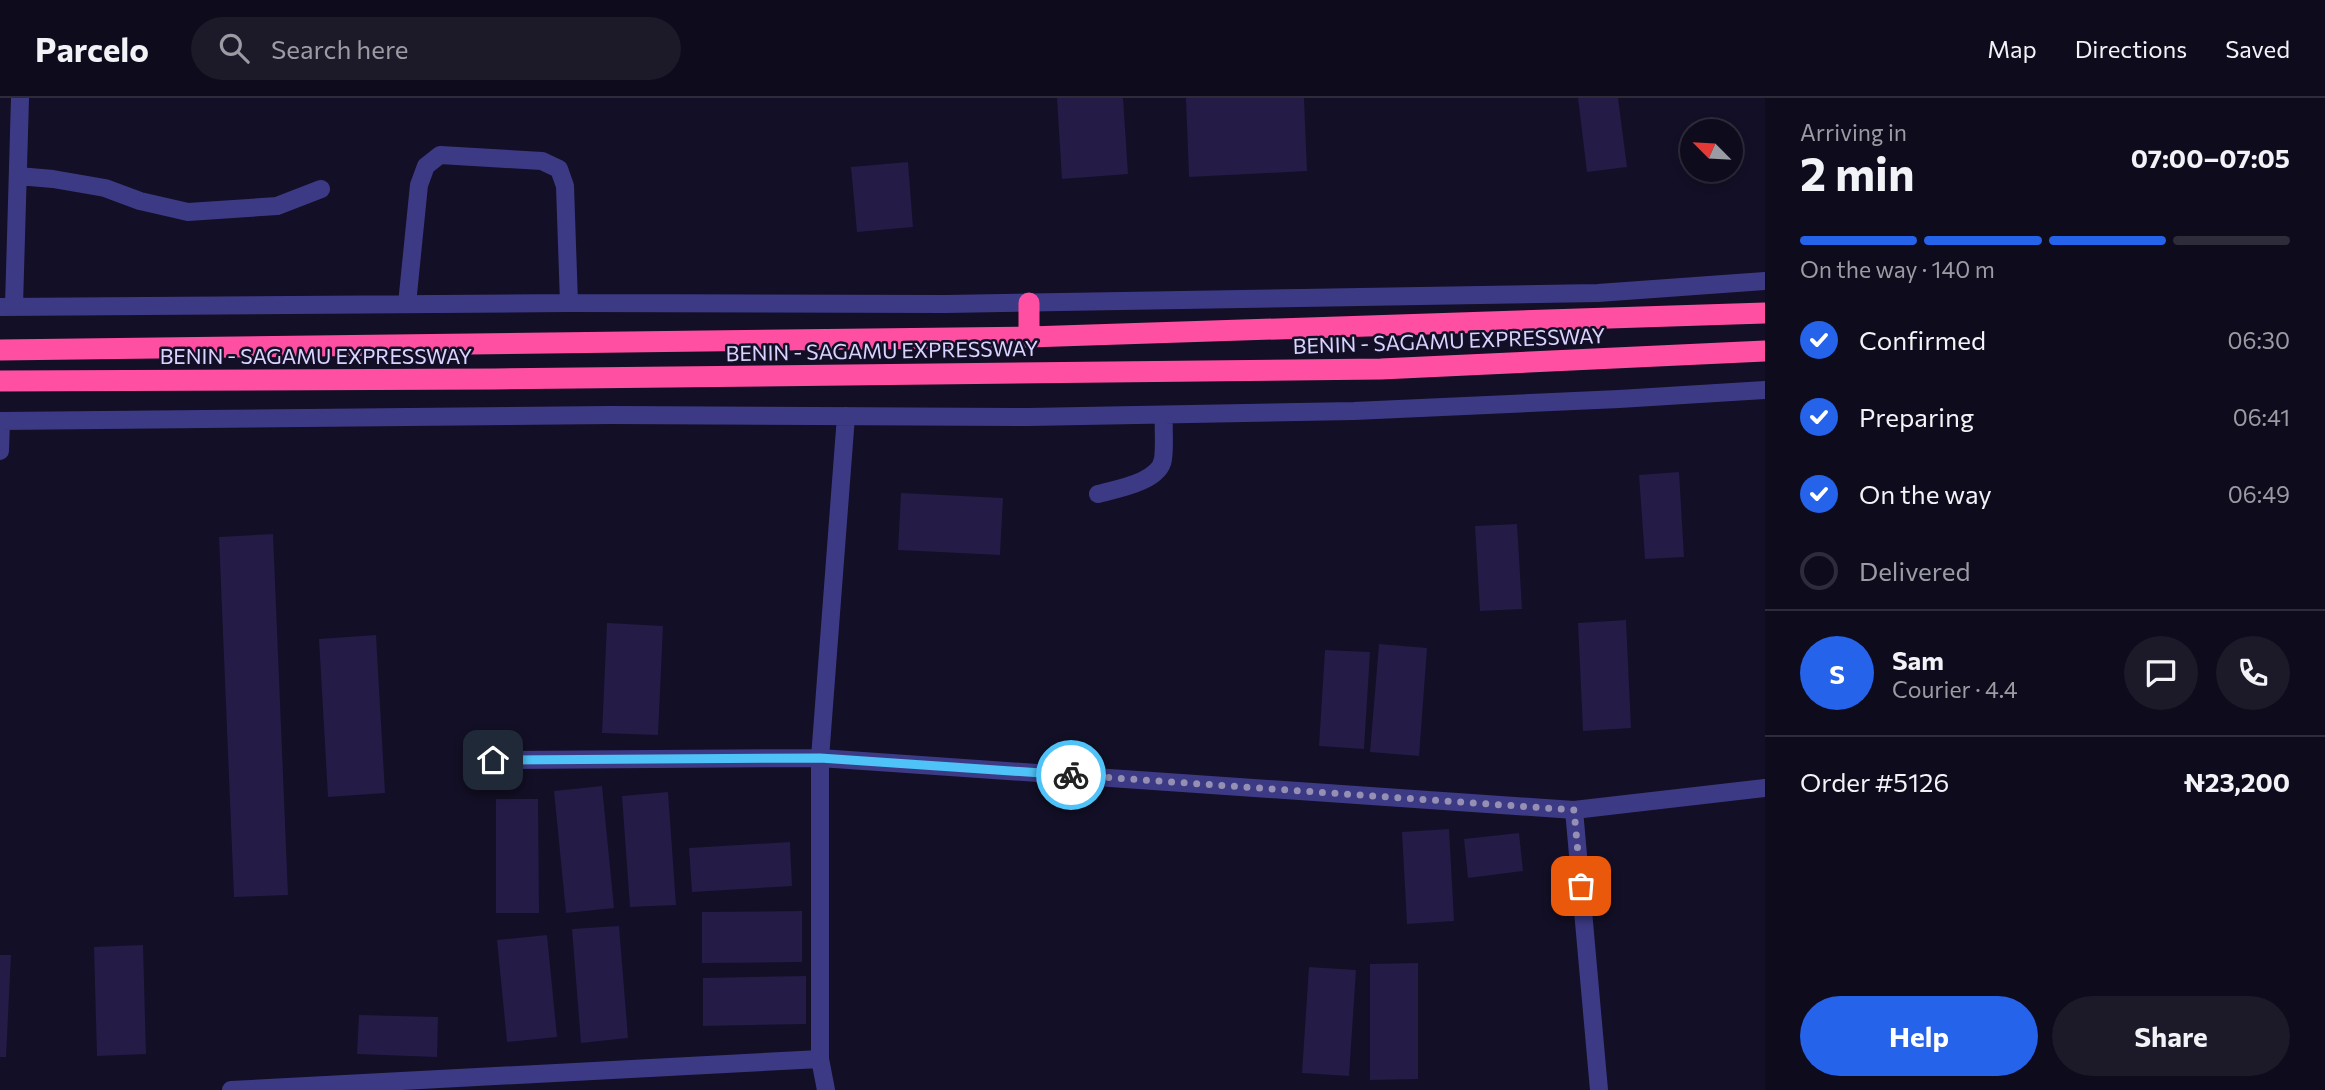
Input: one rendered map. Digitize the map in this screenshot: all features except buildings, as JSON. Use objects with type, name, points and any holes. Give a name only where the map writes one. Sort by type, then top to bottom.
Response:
[{"type":"highway","points":[[1029,303],[1029,337]]},
{"type":"highway","points":[[0,349],[1029,337],[1765,313]]},
{"type":"highway","name":"BENIN - SAGAMU EXPRESSWAY","points":[[0,381],[523,379],[1381,369],[1765,351]]},
{"type":"street","points":[[20,98],[18,176],[7,307],[1029,303],[1598,293],[1765,281]]},
{"type":"street","points":[[407,304],[419,185],[426,166],[440,155],[542,161],[559,169],[565,186],[569,303]]},
{"type":"street","points":[[18,176],[105,188],[140,201],[188,212],[277,206],[321,189]]},
{"type":"street","points":[[0,451],[1,421],[611,415],[1164,415],[1354,411],[1765,390]]},
{"type":"street","points":[[1098,494],[1140,482],[1160,468],[1163,459],[1164,415]]},
{"type":"street","points":[[826,1090],[820,1059],[820,758],[846,416]]},
{"type":"street","points":[[493,760],[820,758],[1574,810],[1765,788]]},
{"type":"street","points":[[1574,810],[1599,1090]]},
{"type":"street","points":[[231,1090],[339,1088],[820,1059]]},
{"type":"way so far","points":[[1071,775],[1574,810],[1581,886]]},
{"type":"route","points":[[493,760],[820,758],[1071,775]]}]
